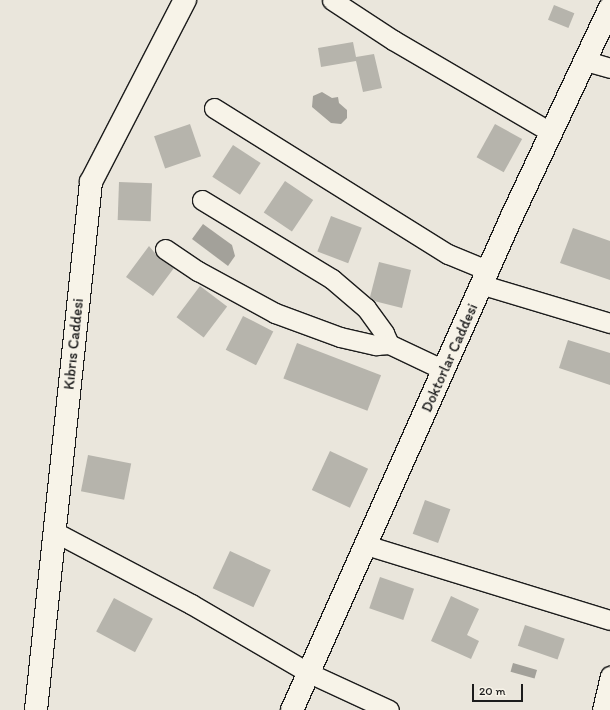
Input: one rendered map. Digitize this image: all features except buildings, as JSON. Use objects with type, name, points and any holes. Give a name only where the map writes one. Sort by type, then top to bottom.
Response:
[{"type":"street","name":"Kıbrıs Caddesi","points":[[36,710],[91,182],[185,0]]},
{"type":"street","points":[[332,0],[393,40],[552,133]]},
{"type":"street","name":"Doktorlar Caddesi","points":[[292,710],[444,370],[610,8]]},
{"type":"street","points":[[586,61],[610,68]]},
{"type":"street","points":[[214,108],[486,278],[610,323]]},
{"type":"street","points":[[202,200],[332,278],[366,308],[384,332],[388,344]]},
{"type":"street","points":[[165,249],[198,271],[275,313],[340,338],[376,345],[388,344],[444,370]]},
{"type":"street","points":[[55,532],[191,604],[309,673],[389,710]]},
{"type":"street","points":[[366,545],[610,620]]},
{"type":"street","points":[[602,710],[610,676]]},
{"type":"shaded area","points":[[322,92],[332,98],[338,97],[339,103],[347,110],[347,118],[341,124],[331,123],[312,107],[313,96]]},
{"type":"shaded area","points":[[203,224],[232,245],[235,256],[228,266],[192,239]]},
{"type":"shaded area","points":[[513,663],[537,670],[535,679],[511,672]]}]
